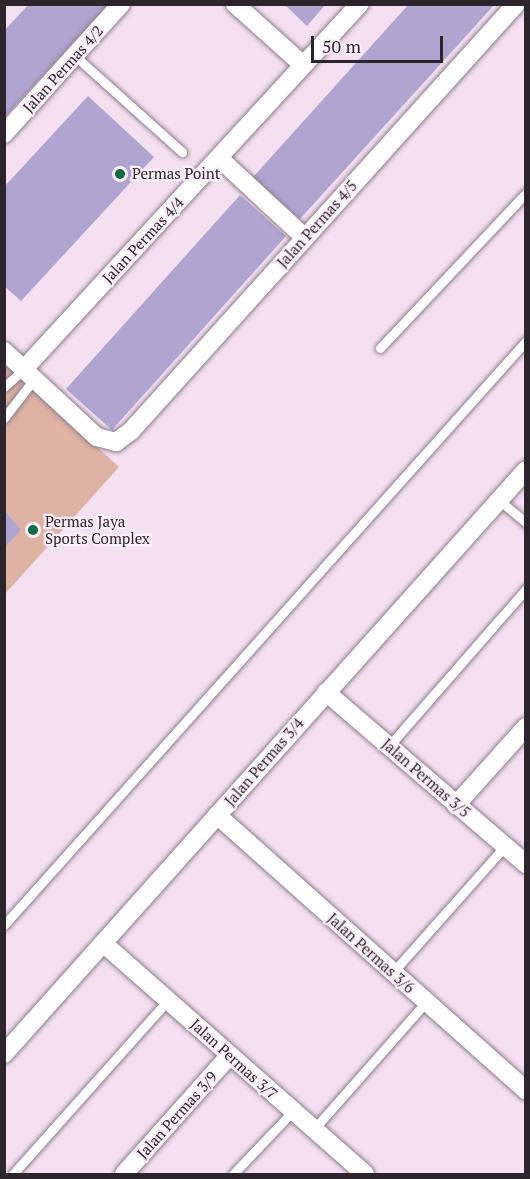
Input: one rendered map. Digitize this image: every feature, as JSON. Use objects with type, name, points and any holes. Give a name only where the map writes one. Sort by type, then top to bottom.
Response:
[{"type":"street","name":"Jalan Permas 4/2","points":[[4,134],[121,4]]},
{"type":"street","points":[[235,4],[303,65]]},
{"type":"street","name":"Jalan Permas 4/4","points":[[29,374],[219,158],[360,4]]},
{"type":"street","name":"Jalan Permas 4/5","points":[[29,374],[97,437],[116,442],[131,431],[516,4]]},
{"type":"street","points":[[219,158],[304,237]]},
{"type":"street","points":[[4,351],[29,374]]},
{"type":"street","name":"Jalan Permas 3/4","points":[[4,1054],[525,470]]},
{"type":"street","name":"Jalan Permas 3/5","points":[[326,692],[456,805],[518,854]]},
{"type":"street","points":[[456,805],[525,727]]},
{"type":"street","name":"Jalan Permas 3/6","points":[[217,815],[525,1090]]},
{"type":"street","name":"Jalan Permas 3/7","points":[[103,943],[293,1111],[355,1171]]},
{"type":"street","name":"Jalan Permas 3/9","points":[[124,1174],[230,1055]]},
{"type":"lane","points":[[75,56],[182,152]]},
{"type":"lane","points":[[380,348],[525,193]]},
{"type":"lane","points":[[4,925],[525,341]]},
{"type":"lane","points":[[4,387],[29,374]]},
{"type":"lane","points":[[4,418],[29,374]]},
{"type":"lane","points":[[499,500],[525,523]]},
{"type":"lane","points":[[389,746],[525,589]]},
{"type":"lane","points":[[393,972],[518,854]]},
{"type":"lane","points":[[13,1174],[168,1000]]},
{"type":"lane","points":[[314,1130],[426,1002]]},
{"type":"lane","points":[[233,1174],[293,1111]]},
{"type":"shaded area","name":"Permas Jaya Sports Complex","points":[[5,363],[119,467],[5,594]]},
{"type":"building","points":[[29,4],[109,4],[4,118],[4,31]]},
{"type":"building","points":[[284,4],[326,4],[307,26]]},
{"type":"building","points":[[409,4],[495,4],[300,219],[253,177]]},
{"type":"building","points":[[88,96],[154,157],[21,301],[4,286],[4,187]]},
{"type":"building","points":[[240,195],[286,236],[112,430],[66,389]]},
{"type":"building","name":"Permas Jaya Sports Complex","points":[[4,510],[21,530],[4,548]]},
{"type":"place","name":"Permas Point","points":[[120,174]]},
{"type":"place","name":"Permas Jaya Sports Complex","points":[[33,530]]}]
